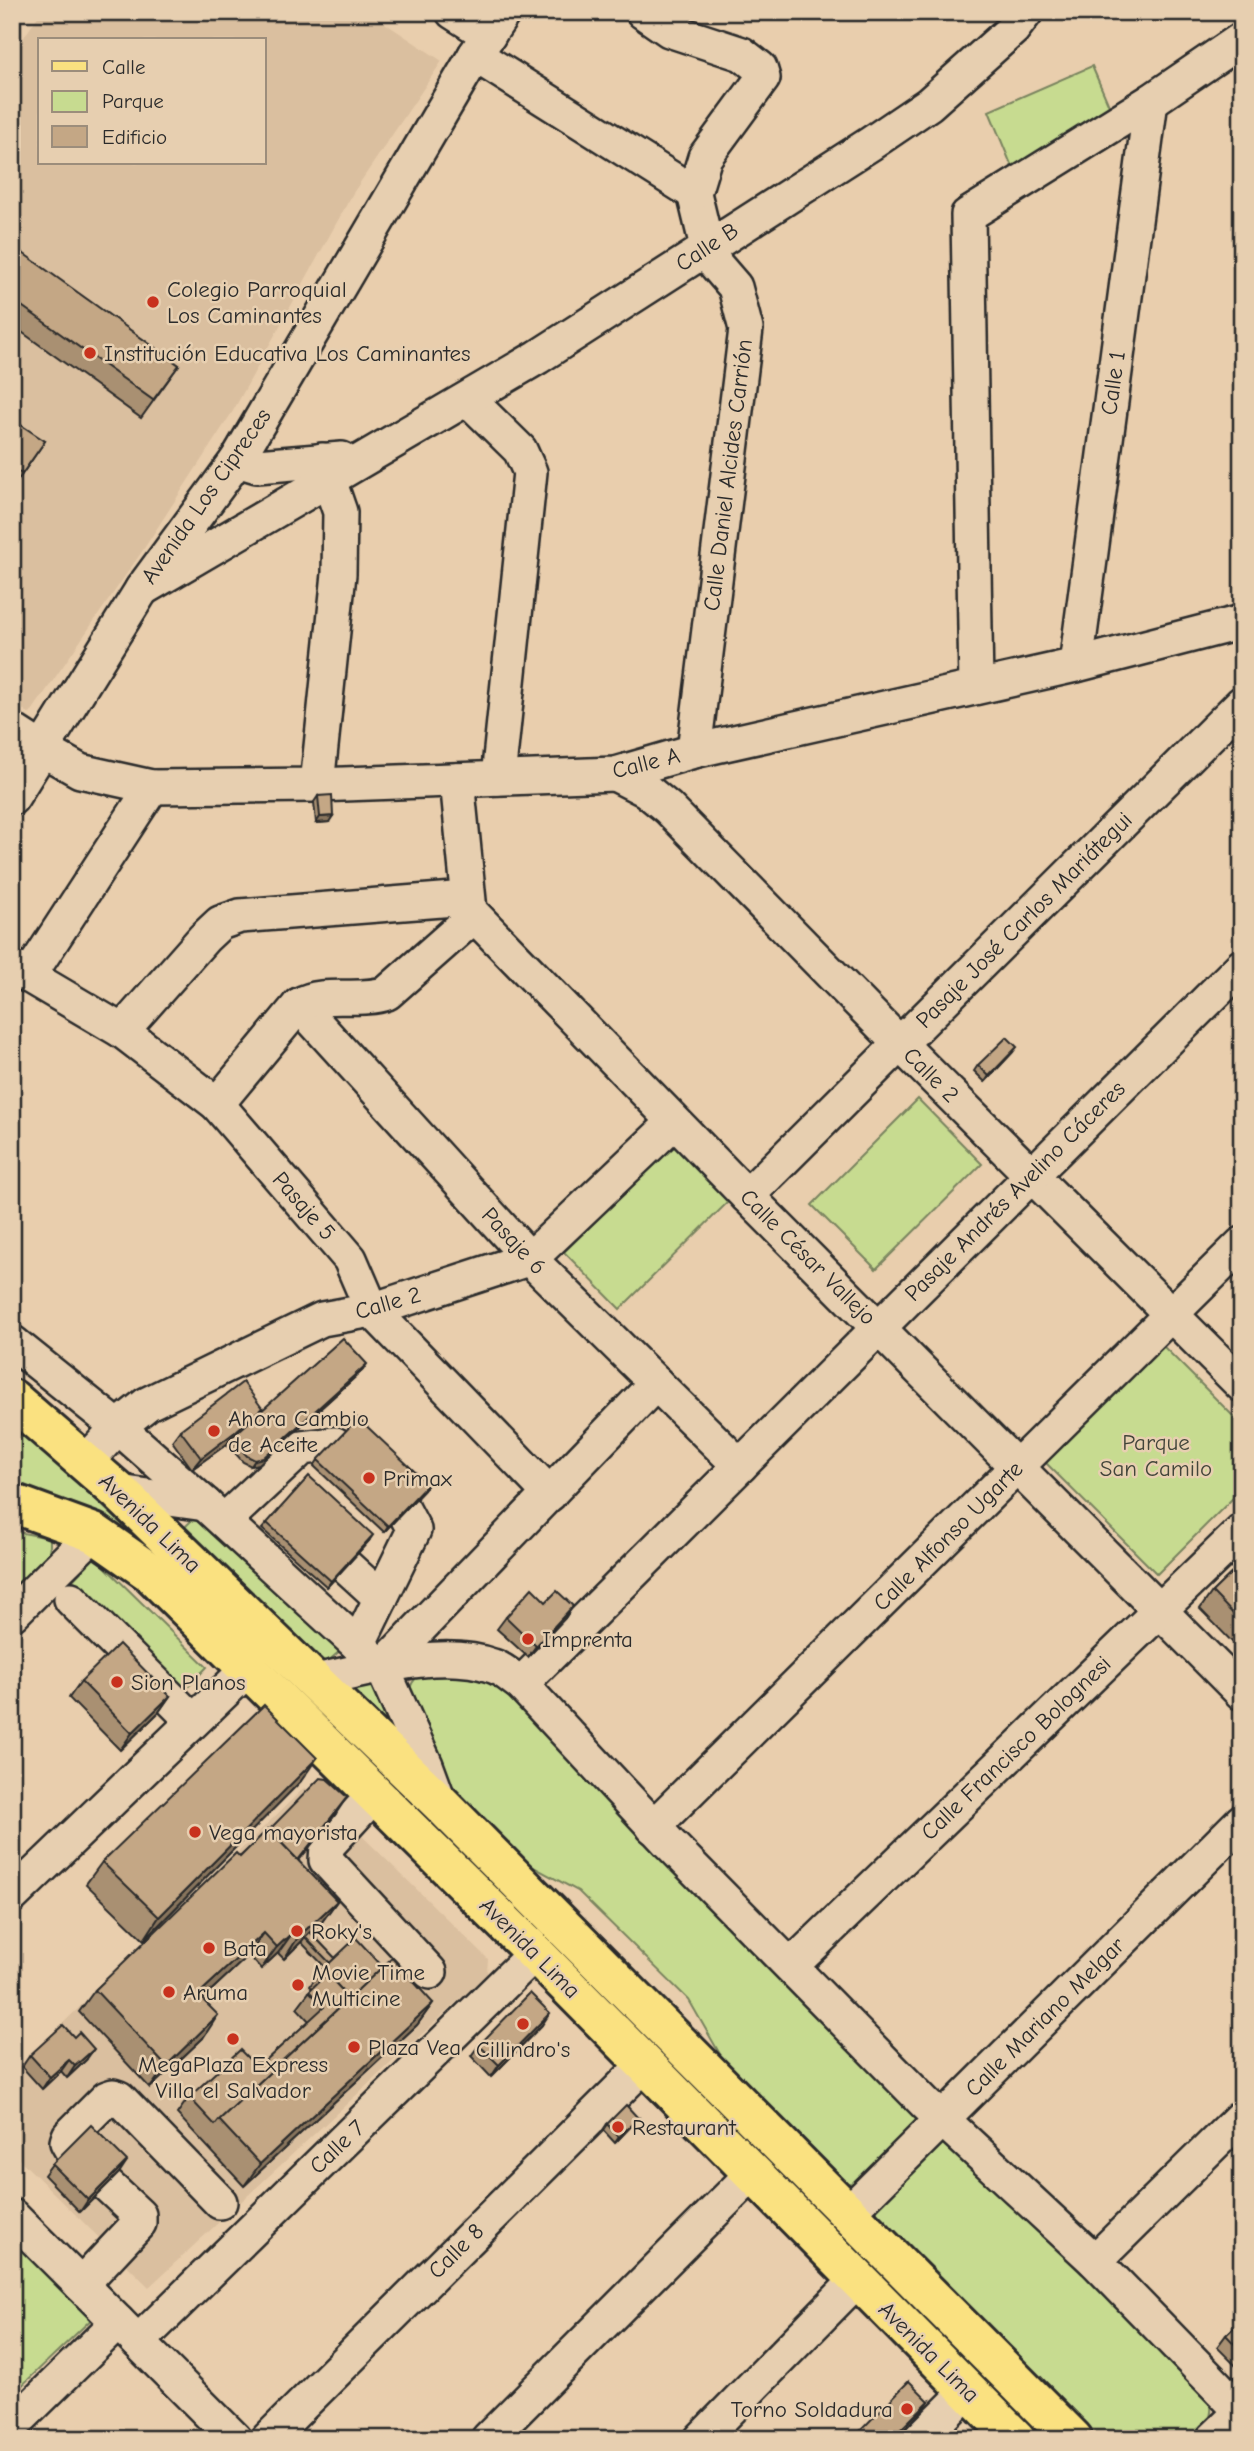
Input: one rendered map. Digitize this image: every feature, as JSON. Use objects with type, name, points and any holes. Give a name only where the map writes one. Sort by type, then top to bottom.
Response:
[{"type":"main road","name":"Avenida Lima","points":[[12,1399],[119,1492],[440,1802],[1073,2439]]},
{"type":"main road","name":"Avenida Lima","points":[[12,1503],[94,1533],[151,1573],[535,1953],[1016,2439]]},
{"type":"street","points":[[453,12],[489,34],[694,193],[705,157],[763,78],[760,68],[742,54],[669,30],[643,12]]},
{"type":"street","name":"Calle B","points":[[142,589],[325,470],[369,457],[538,357],[929,104],[1013,29],[1026,12]]},
{"type":"street","name":"Avenida Los Cipreces","points":[[12,798],[142,589],[237,460],[489,34]]},
{"type":"street","points":[[976,687],[968,215],[1151,101],[1242,39]]},
{"type":"street","name":"Calle 1","points":[[1076,665],[1151,101]]},
{"type":"street","name":"Calle Daniel Alcides Carrión","points":[[694,193],[707,247],[716,265],[735,287],[746,330],[694,751]]},
{"type":"street","points":[[468,399],[520,450],[530,472],[498,778]]},
{"type":"street","name":"Calle B","points":[[237,460],[257,466],[325,470]]},
{"type":"street","points":[[317,785],[339,574],[340,512],[325,470]]},
{"type":"street","name":"Calle A","points":[[12,730],[80,771],[152,787],[317,785],[615,774],[694,751],[1076,665],[1242,622]]},
{"type":"street","name":"Pasaje José Carlos Mariátegui","points":[[747,1196],[1242,703]]},
{"type":"street","name":"Calle 2","points":[[615,774],[646,790],[668,808],[1242,1385]]},
{"type":"street","points":[[457,780],[471,907]]},
{"type":"street","points":[[21,971],[152,787]]},
{"type":"street","points":[[217,1104],[299,1005],[310,999],[373,998],[387,993],[471,907]]},
{"type":"street","points":[[122,1031],[220,923],[240,916],[471,907]]},
{"type":"street","name":"Calle César Vallejo","points":[[471,907],[674,1122],[1242,1693]]},
{"type":"street","name":"Pasaje Andrés Avelino Cáceres","points":[[521,1684],[1242,966]]},
{"type":"street","name":"Pasaje 5","points":[[21,971],[122,1031],[217,1104],[350,1259],[372,1310],[550,1494]]},
{"type":"street","name":"Pasaje 6","points":[[299,1005],[529,1258],[740,1466]]},
{"type":"street","name":"Calle 2","points":[[86,1462],[118,1427],[147,1404],[322,1319],[372,1310],[529,1258],[674,1122]]},
{"type":"street","name":"Calle Alfonso Ugarte","points":[[653,1827],[1242,1244]]},
{"type":"street","points":[[12,1342],[118,1427],[215,1512],[382,1667],[440,1802]]},
{"type":"street","points":[[382,1667],[656,1383]]},
{"type":"street","points":[[119,1492],[215,1512],[268,1500],[302,1448],[335,1444]]},
{"type":"street","points":[[358,1645],[414,1530],[404,1511]]},
{"type":"street","name":"Calle Francisco Bolognesi","points":[[791,1966],[1242,1531]]},
{"type":"street","points":[[12,1614],[94,1533]]},
{"type":"street","points":[[346,1566],[381,1598]]},
{"type":"street","points":[[71,1599],[193,1721]]},
{"type":"street","points":[[315,1681],[382,1667],[440,1659],[473,1661],[496,1667],[521,1684],[653,1827],[943,2119],[1095,2261],[1242,2412],[1213,2439]]},
{"type":"street","points":[[12,1896],[249,1668]]},
{"type":"street","points":[[375,1794],[327,1846],[326,1860],[430,1972]]},
{"type":"street","name":"Calle Mariano Melgar","points":[[849,2213],[1242,1821]]},
{"type":"street","name":"Calle 7","points":[[12,2426],[128,2332],[535,1953]]},
{"type":"street","name":"Calle 8","points":[[268,2439],[645,2064]]},
{"type":"street","points":[[71,2149],[67,2142],[69,2136],[107,2098],[119,2098],[220,2202]]},
{"type":"street","points":[[1095,2261],[1242,2116]]},
{"type":"street","points":[[488,2439],[752,2174]]},
{"type":"street","points":[[81,2285],[139,2223],[139,2215],[107,2185]]},
{"type":"street","points":[[12,2216],[235,2439]]},
{"type":"street","points":[[701,2439],[857,2280]]},
{"type":"street","points":[[920,2439],[968,2391]]},
{"type":"shaded area","name":"Colegio Parroquial Los Caminantes","points":[[41,12],[368,12],[442,61],[353,193],[233,411],[143,550],[30,714],[12,702],[12,55]]},
{"type":"shaded area","points":[[304,1788],[316,1791],[488,1959],[487,1974],[149,2287],[12,2152],[12,2073]]},
{"type":"green space","points":[[1092,66],[1116,122],[1012,167],[989,111]]},
{"type":"green space","points":[[918,1099],[982,1164],[876,1269],[812,1205]]},
{"type":"green space","points":[[674,1144],[729,1201],[620,1309],[564,1252]]},
{"type":"green space","name":"Parque San Camilo","points":[[1156,1339],[1242,1425],[1242,1489],[1157,1574],[1039,1456]]},
{"type":"green space","points":[[12,1420],[172,1572],[12,1487]]},
{"type":"green space","points":[[198,1514],[341,1650],[326,1663],[184,1528]]},
{"type":"green space","points":[[12,1531],[50,1538],[50,1548],[39,1572],[12,1597]]},
{"type":"green space","points":[[95,1557],[207,1667],[183,1692],[70,1583]]},
{"type":"green space","points":[[437,1669],[505,1685],[924,2120],[859,2184],[847,2183],[721,2056],[689,2000],[578,1891],[526,1863],[455,1793],[407,1700],[410,1687],[416,1678]]},
{"type":"green space","points":[[368,1676],[402,1740],[339,1681]]},
{"type":"green space","points":[[934,2141],[954,2141],[1211,2403],[1209,2419],[1194,2439],[1097,2439],[881,2223],[877,2208]]},
{"type":"green space","points":[[12,2221],[99,2312],[12,2395]]},
{"type":"building","points":[[13,246],[179,365],[153,400],[12,299]]},
{"type":"building","points":[[15,421],[45,441],[22,474],[12,467],[12,425]]},
{"type":"building","points":[[332,795],[333,816],[320,817],[318,796]]},
{"type":"building","points":[[1007,1037],[1017,1047],[989,1076],[978,1065]]},
{"type":"building","points":[[343,1338],[367,1364],[263,1458],[255,1460],[247,1456],[231,1438]]},
{"type":"building","name":"Ahora Cambio de Aceite","points":[[243,1382],[262,1408],[201,1458],[180,1430]]},
{"type":"building","name":"Primax","points":[[358,1418],[428,1484],[388,1526],[318,1460]]},
{"type":"building","name":"Primax","points":[[309,1476],[373,1535],[331,1581],[267,1523]]},
{"type":"building","points":[[1242,1563],[1242,1623],[1212,1592]]},
{"type":"building","points":[[532,1588],[546,1602],[557,1591],[573,1606],[536,1646],[506,1617]]},
{"type":"building","points":[[119,1644],[170,1696],[132,1733],[81,1681]]},
{"type":"building","name":"Vega mayorista","points":[[264,1705],[317,1758],[159,1917],[102,1862]]},
{"type":"building","points":[[320,1778],[327,1779],[347,1797],[298,1860],[269,1830]]},
{"type":"building","points":[[268,1829],[337,1901],[299,1936],[294,1931],[277,1947],[264,1933],[203,1990],[204,2001],[218,2015],[166,2066],[95,1990],[236,1853],[240,1857]]},
{"type":"building","points":[[310,1932],[335,1958],[330,1963],[305,1937]]},
{"type":"building","points":[[356,1938],[383,1967],[349,1998],[327,1974],[322,1979],[318,1974]]},
{"type":"building","points":[[392,1958],[433,2003],[260,2164],[219,2120]]},
{"type":"building","points":[[327,1974],[349,1998],[215,2125],[189,2097],[240,2050],[253,2063],[264,2062],[324,2007],[309,1991]]},
{"type":"building","points":[[530,1993],[550,2013],[499,2065],[479,2045]]},
{"type":"building","points":[[63,2025],[74,2037],[79,2032],[94,2049],[75,2066],[69,2060],[50,2077],[30,2055]]},
{"type":"building","name":"Restaurant","points":[[626,2105],[638,2118],[619,2137],[607,2124]]},
{"type":"building","points":[[91,2125],[127,2161],[88,2200],[52,2164]]},
{"type":"building","points":[[1242,2320],[1242,2352],[1226,2335]]},
{"type":"building","points":[[909,2381],[929,2401],[891,2439],[866,2439],[859,2432]]},
{"type":"place","name":"Colegio Parroquial Los Caminantes","points":[[153,302]]},
{"type":"place","name":"Institución Educativa Los Caminantes","points":[[90,353]]},
{"type":"place","name":"Ahora Cambio de Aceite","points":[[214,1431]]},
{"type":"place","name":"Primax","points":[[369,1478]]},
{"type":"place","name":"Imprenta","points":[[528,1639]]},
{"type":"place","name":"Sion Planos","points":[[117,1682]]},
{"type":"place","name":"Vega mayorista","points":[[195,1832]]},
{"type":"place","name":"Roky's","points":[[297,1931]]},
{"type":"place","name":"Bata","points":[[209,1948]]},
{"type":"place","name":"Movie Time Multicine","points":[[298,1985]]},
{"type":"place","name":"Aruma","points":[[169,1992]]},
{"type":"place","name":"Cillindro's","points":[[523,2024]]},
{"type":"place","name":"MegaPlaza Express Villa el Salvador","points":[[233,2039]]},
{"type":"place","name":"Plaza Vea","points":[[354,2047]]},
{"type":"place","name":"Restaurant","points":[[618,2127]]},
{"type":"place","name":"Torno Soldadura","points":[[907,2409]]}]
